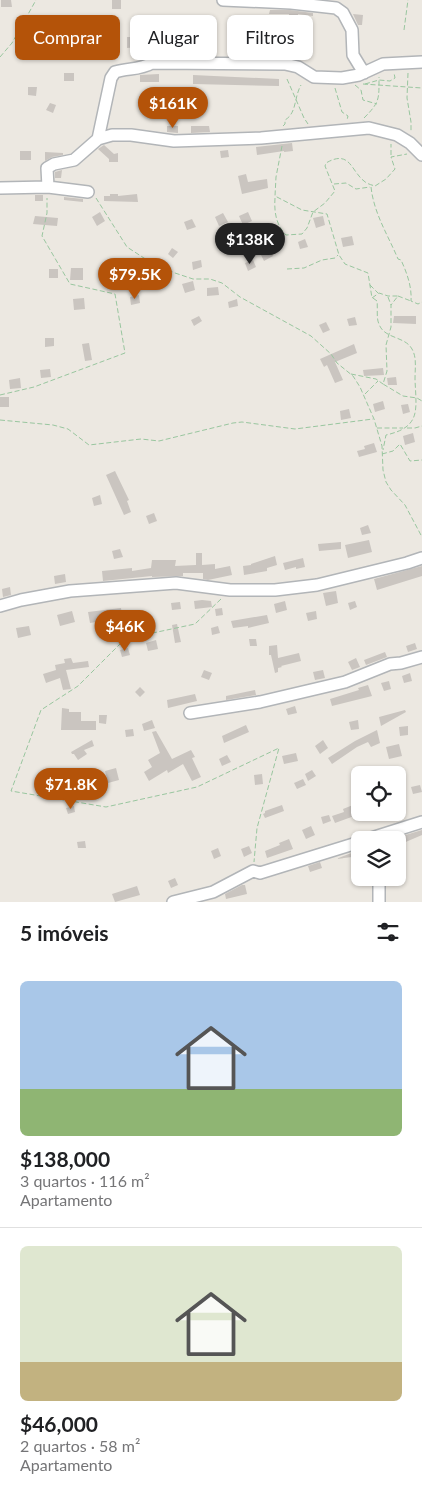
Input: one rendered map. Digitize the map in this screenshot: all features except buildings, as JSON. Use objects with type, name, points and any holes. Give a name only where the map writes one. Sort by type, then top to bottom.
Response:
[{"type":"street","points":[[223,0],[290,3],[336,8],[343,13],[352,30],[353,55],[364,79]]},
{"type":"street","points":[[98,140],[111,78],[115,72],[123,69],[144,68],[152,63],[285,64],[298,67],[314,77],[364,79],[376,67],[391,63],[417,62]]},
{"type":"street","points":[[48,186],[48,168],[54,164],[74,160],[98,140],[112,135],[131,135],[174,141],[281,136],[369,128],[398,135],[416,150]]},
{"type":"street","points":[[0,188],[48,186],[88,192]]},
{"type":"street","points":[[0,606],[70,591],[176,583],[230,590],[275,590],[317,585],[422,558]]},
{"type":"street","points":[[190,713],[260,702],[345,682],[390,664],[422,657]]},
{"type":"street","points":[[397,831],[422,822]]},
{"type":"street","points":[[173,902],[213,892],[253,871],[260,873],[351,845]]},
{"type":"street","points":[[378,886],[379,902]]},
{"type":"path","points":[[0,57],[12,43],[36,0]]},
{"type":"path","points":[[404,30],[408,0]]},
{"type":"path","points":[[391,157],[407,154],[415,155],[416,150],[407,98],[407,86],[408,74],[417,62]]},
{"type":"path","points":[[376,104],[363,100],[360,90],[353,83],[364,79],[385,81],[395,78],[391,63]]},
{"type":"path","points":[[361,121],[376,107],[379,80],[376,67]]},
{"type":"path","points":[[335,77],[335,86],[342,112],[348,116],[347,129]]},
{"type":"path","points":[[287,78],[304,118],[315,132]]},
{"type":"path","points":[[364,79],[378,86],[422,88]]},
{"type":"path","points":[[360,90],[364,79]]},
{"type":"path","points":[[301,85],[295,98],[295,109],[282,127],[276,177],[274,210],[279,225],[286,235],[302,234],[308,228],[313,212],[325,203],[335,191],[325,166],[329,161],[336,159],[345,160],[352,164],[365,182],[375,186]]},
{"type":"path","points":[[333,184],[346,183],[356,189],[375,186],[386,180],[395,169],[391,157],[391,134]]},
{"type":"path","points":[[0,395],[34,387],[125,353],[115,294],[70,284],[42,236],[47,213],[48,186]]},
{"type":"path","points":[[371,186],[373,201],[379,219],[398,259],[401,260],[406,270],[410,284],[411,301]]},
{"type":"path","points":[[88,192],[94,195],[127,247],[147,260],[175,273],[193,279],[210,279],[222,283],[247,301],[311,336],[331,354],[337,364],[350,373],[360,387],[374,419],[382,446],[383,470],[386,482],[405,505],[422,537]]},
{"type":"path","points":[[275,196],[302,210],[327,214],[339,255],[345,264],[368,273],[372,298],[377,301],[378,324],[384,332],[410,346],[416,358],[417,408],[408,426],[400,432],[386,435],[382,454]]},
{"type":"path","points":[[287,269],[304,268],[339,255]]},
{"type":"path","points":[[370,285],[379,293],[388,296],[398,296],[418,304],[422,302]]},
{"type":"path","points":[[372,298],[379,293]]},
{"type":"path","points":[[383,384],[387,371],[386,345],[391,327],[391,304],[388,296]]},
{"type":"path","points":[[391,304],[398,296]]},
{"type":"path","points":[[350,373],[378,380],[403,396],[417,398],[422,401]]},
{"type":"path","points":[[363,395],[378,380]]},
{"type":"path","points":[[0,420],[53,425],[68,429],[89,445],[135,440],[166,440],[242,422],[295,429],[374,419]]},
{"type":"path","points":[[376,428],[415,428],[422,426]]},
{"type":"path","points":[[382,454],[393,451],[400,444],[410,460],[422,460]]},
{"type":"path","points":[[230,590],[195,624],[148,634],[120,644],[78,686],[41,710],[11,791],[106,807],[197,787],[279,748],[257,828],[253,871]]}]
